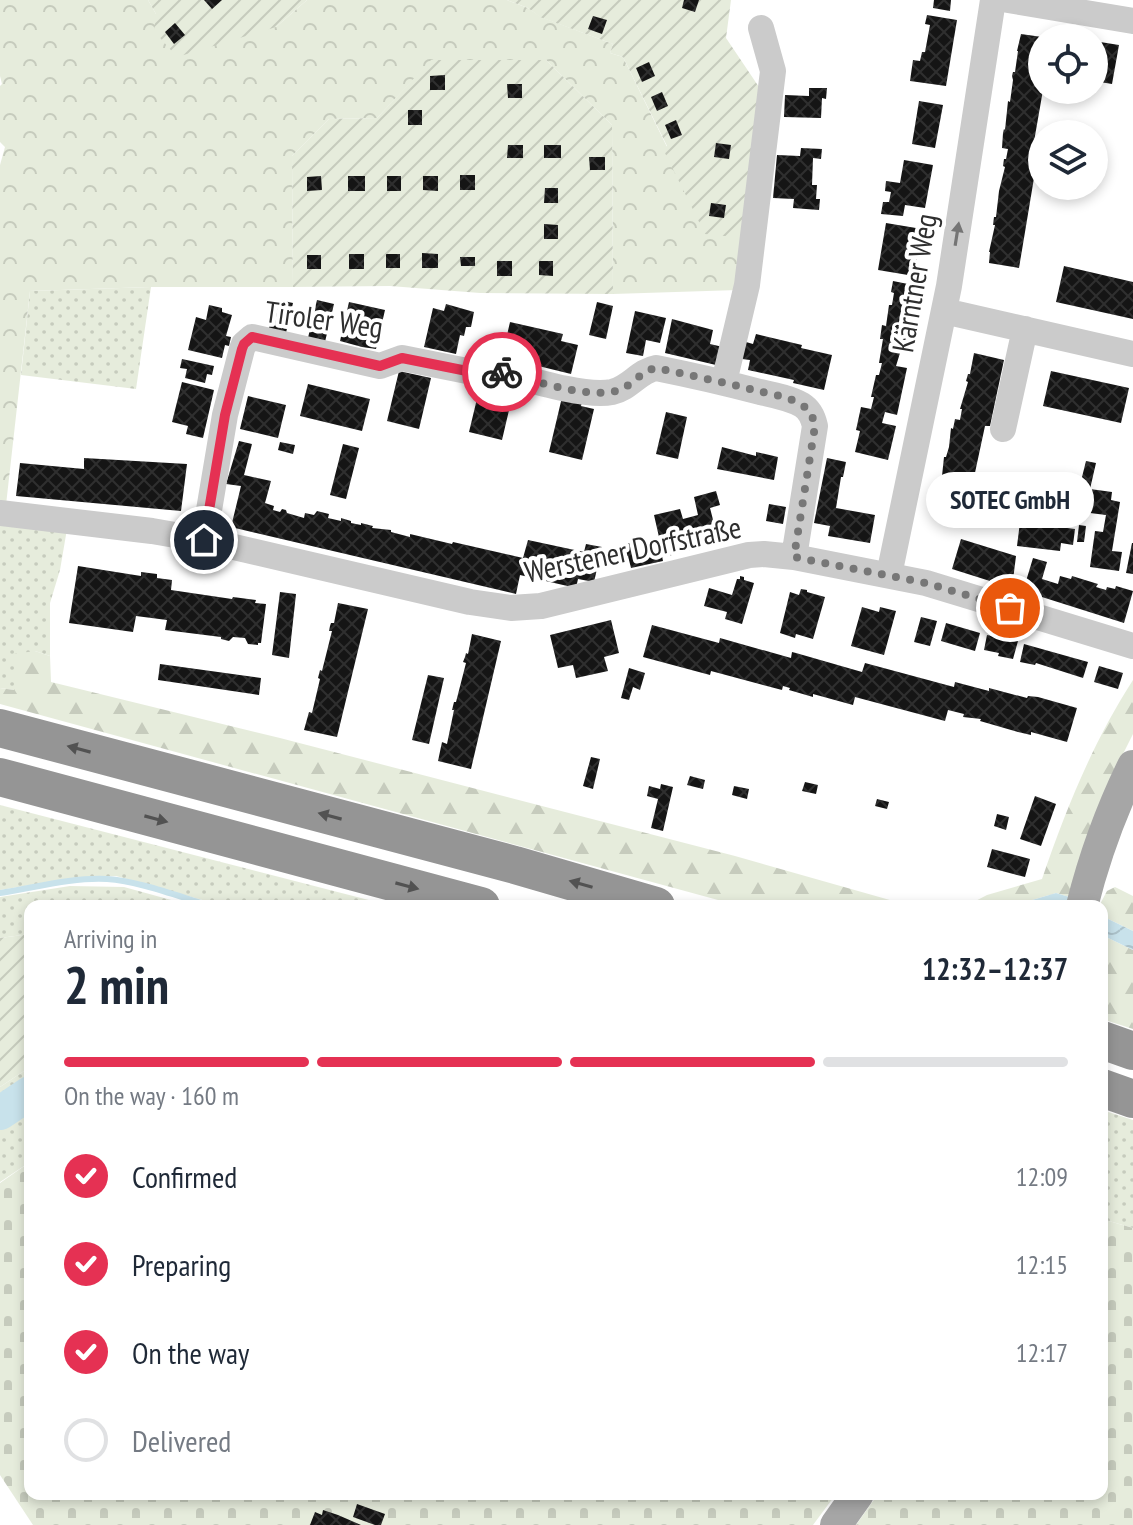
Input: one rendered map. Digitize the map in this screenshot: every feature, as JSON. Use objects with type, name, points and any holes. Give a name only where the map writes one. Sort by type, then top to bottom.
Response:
[{"type":"highway","points":[[0,728],[635,900]]},
{"type":"highway","points":[[0,777],[459,900]]},
{"type":"highway","points":[[1108,1042],[1133,1051]]},
{"type":"highway","points":[[1108,1090],[1133,1099]]},
{"type":"main road","points":[[1084,900],[1095,859],[1133,766]]},
{"type":"main road","points":[[836,1525],[854,1500]]},
{"type":"street","name":"Kärntner Weg","points":[[889,575],[944,311],[993,0]]},
{"type":"street","points":[[1008,0],[1133,21]]},
{"type":"street","points":[[724,382],[747,285],[773,71],[761,28]]},
{"type":"street","points":[[944,311],[1133,354]]},
{"type":"street","points":[[1003,429],[1025,329]]},
{"type":"street","name":"Tiroler Weg","points":[[204,540],[225,415],[242,349],[252,337],[380,366],[402,358],[472,372],[482,367],[590,393],[615,391],[648,369],[656,368],[724,382],[801,404],[813,418],[815,426],[794,557]]},
{"type":"street","name":"Werstener Dorfstraße","points":[[0,513],[204,540],[470,602],[511,608],[541,606],[749,555],[794,557],[953,590],[1133,646]]},
{"type":"green space","points":[[0,0],[148,0],[156,14],[276,27],[307,0],[507,0],[528,8],[541,17],[613,44],[610,53],[623,57],[667,147],[664,149],[744,238],[738,290],[613,294],[612,125],[546,60],[431,61],[377,118],[329,119],[292,156],[293,287],[30,291],[6,505],[0,504],[0,165],[5,147],[0,142]]},
{"type":"green space","points":[[148,0],[307,0],[276,27],[177,57],[154,31],[156,14]]},
{"type":"green space","points":[[507,0],[731,0],[726,38],[761,90],[744,238],[705,234],[663,149],[667,146],[623,57],[610,53],[613,44],[540,17],[528,8]]},
{"type":"green space","points":[[431,60],[546,60],[612,125],[613,294],[480,293],[390,286],[293,287],[292,156],[329,119],[377,118]]},
{"type":"green space","points":[[151,287],[136,389],[21,375],[30,291]]},
{"type":"green space","points":[[0,521],[67,529],[50,603],[50,656],[35,651],[14,690],[0,688]]},
{"type":"green space","points":[[35,651],[50,656],[51,682],[735,856],[890,900],[718,900],[0,704],[0,688],[14,690],[14,654]]},
{"type":"green space","points":[[1133,680],[1133,734],[1116,768],[1069,897],[1056,893],[1032,900],[977,900],[1042,879],[1082,776],[1105,727]]},
{"type":"green space","points":[[0,805],[369,900],[202,900],[116,876],[68,879],[0,890]]},
{"type":"green space","points":[[70,886],[124,887],[171,900],[24,900],[24,935],[0,938],[0,897]]},
{"type":"green space","points":[[1115,887],[1133,896],[1133,931],[1108,919],[1108,900],[1102,900],[1107,891]]},
{"type":"green space","points":[[24,935],[24,1071],[0,1087],[0,938]]},
{"type":"green space","points":[[1108,938],[1133,950],[1133,1029],[1108,1021]]},
{"type":"green space","points":[[24,1071],[24,1166],[0,1182],[0,1087]]},
{"type":"green space","points":[[1108,1112],[1133,1120],[1133,1228],[1108,1221]]},
{"type":"green space","points":[[24,1166],[24,1500],[832,1500],[813,1525],[33,1525],[0,1475],[0,1183]]},
{"type":"green space","points":[[1108,1221],[1133,1228],[1133,1525],[856,1525],[874,1500],[1108,1500]]},
{"type":"water","points":[[1056,893],[1079,900],[1032,900]]},
{"type":"water","points":[[1108,919],[1133,931],[1133,950],[1108,938]]},
{"type":"building","points":[[204,0],[222,0],[212,9]]},
{"type":"building","points":[[684,0],[699,0],[695,12],[682,8]]},
{"type":"building","points":[[934,0],[951,0],[950,11],[933,8]]},
{"type":"building","points":[[927,15],[957,20],[946,86],[910,81],[913,60],[920,61],[922,52],[925,52],[930,25],[925,24]]},
{"type":"building","points":[[593,16],[607,20],[602,34],[588,29]]},
{"type":"building","points":[[175,23],[185,35],[174,44],[165,32]]},
{"type":"building","points":[[1021,34],[1028,35],[1028,104],[1041,104],[1038,120],[1028,120],[1030,200],[1019,268],[989,263],[994,217],[1008,149],[1002,148],[1003,133]]},
{"type":"building","points":[[1108,43],[1119,45],[1112,84],[1108,83]]},
{"type":"building","points":[[649,62],[655,76],[642,82],[636,68]]},
{"type":"building","points":[[445,75],[445,90],[430,90],[430,76]]},
{"type":"building","points":[[507,84],[522,84],[522,98],[508,98]]},
{"type":"building","points":[[809,88],[827,88],[826,99],[822,98],[821,118],[784,117],[785,95],[809,96]]},
{"type":"building","points":[[662,92],[668,106],[657,111],[651,97]]},
{"type":"building","points":[[919,101],[943,105],[935,148],[912,144]]},
{"type":"building","points":[[408,110],[422,110],[422,125],[408,125]]},
{"type":"building","points":[[676,120],[682,135],[671,139],[665,125]]},
{"type":"building","points":[[716,143],[731,145],[729,159],[714,157]]},
{"type":"building","points":[[508,145],[523,145],[523,158],[507,158]]},
{"type":"building","points":[[544,145],[561,145],[561,158],[544,158]]},
{"type":"building","points":[[801,148],[822,149],[821,159],[813,158],[812,185],[817,185],[819,210],[793,208],[794,199],[773,198],[777,155],[800,156]]},
{"type":"building","points":[[589,157],[605,157],[605,170],[590,170]]},
{"type":"building","points":[[904,160],[933,165],[925,208],[905,205],[903,216],[881,214],[883,202],[889,202],[891,192],[885,191],[886,181],[900,183]]},
{"type":"building","points":[[460,175],[475,175],[475,190],[460,190]]},
{"type":"building","points":[[321,176],[322,190],[307,191],[307,177]]},
{"type":"building","points":[[348,176],[365,176],[365,191],[348,191]]},
{"type":"building","points":[[387,176],[401,176],[401,191],[387,191]]},
{"type":"building","points":[[423,176],[438,176],[438,191],[423,190]]},
{"type":"building","points":[[545,188],[558,188],[558,203],[544,203]]},
{"type":"building","points":[[711,203],[726,205],[724,218],[709,216]]},
{"type":"building","points":[[886,223],[922,229],[914,276],[878,270]]},
{"type":"building","points":[[544,224],[558,225],[558,239],[544,239]]},
{"type":"building","points":[[422,253],[438,254],[438,268],[422,268]]},
{"type":"building","points":[[349,254],[364,254],[364,269],[349,269]]},
{"type":"building","points":[[386,254],[400,254],[400,268],[386,268]]},
{"type":"building","points":[[307,255],[321,255],[321,269],[307,269]]},
{"type":"building","points":[[460,257],[475,257],[475,266],[461,266]]},
{"type":"building","points":[[497,261],[512,261],[512,276],[497,276]]},
{"type":"building","points":[[539,261],[553,261],[553,276],[539,275]]},
{"type":"building","points":[[1064,266],[1133,282],[1133,319],[1056,302]]},
{"type":"building","points":[[893,281],[908,284],[906,295],[919,297],[911,344],[899,342],[896,366],[907,368],[897,415],[885,412],[882,423],[896,426],[888,460],[855,452],[861,407],[871,409],[876,375],[879,375],[882,363],[879,363],[883,339],[880,339],[882,325],[886,326],[889,305],[892,305]]},
{"type":"building","points":[[275,299],[293,303],[285,337],[268,333]]},
{"type":"building","points":[[317,300],[334,304],[324,346],[307,342]]},
{"type":"building","points":[[349,302],[385,310],[376,349],[340,341]]},
{"type":"building","points":[[597,302],[613,306],[606,339],[589,335]]},
{"type":"building","points":[[446,304],[474,312],[471,327],[466,327],[464,336],[460,335],[456,354],[424,347],[433,308],[444,311]]},
{"type":"building","points":[[209,305],[222,308],[222,312],[232,315],[226,336],[231,337],[229,346],[225,345],[222,358],[188,350],[196,317],[206,320]]},
{"type":"building","points":[[635,311],[666,318],[660,343],[646,340],[643,356],[626,353]]},
{"type":"building","points":[[672,319],[713,330],[710,344],[723,347],[716,365],[665,353]]},
{"type":"building","points":[[510,322],[563,334],[561,341],[578,345],[571,374],[502,357]]},
{"type":"building","points":[[756,334],[832,355],[824,390],[748,370],[750,360],[742,359],[746,342],[753,344]]},
{"type":"building","points":[[974,353],[1004,360],[990,426],[985,426],[967,510],[937,503],[937,492],[951,428],[955,419],[960,420]]},
{"type":"building","points":[[182,359],[214,366],[212,375],[207,374],[205,383],[185,378],[187,369],[180,368]]},
{"type":"building","points":[[399,371],[431,378],[419,429],[387,421]]},
{"type":"building","points":[[1051,371],[1129,388],[1121,423],[1043,406]]},
{"type":"building","points":[[182,382],[214,390],[203,438],[186,434],[188,426],[172,422]]},
{"type":"building","points":[[481,382],[514,389],[502,440],[469,432]]},
{"type":"building","points":[[308,384],[370,399],[362,431],[300,416]]},
{"type":"building","points":[[563,393],[583,398],[581,406],[594,409],[582,460],[549,452]]},
{"type":"building","points":[[248,396],[286,405],[278,438],[240,429]]},
{"type":"building","points":[[666,412],[687,417],[678,459],[656,454]]},
{"type":"building","points":[[239,441],[252,444],[244,475],[271,481],[265,503],[274,506],[273,510],[286,510],[304,518],[305,513],[314,515],[317,511],[329,514],[328,518],[341,521],[341,518],[410,537],[410,534],[523,558],[528,540],[584,552],[586,544],[602,547],[594,582],[578,579],[576,588],[520,575],[516,594],[235,528],[232,523],[241,486],[226,484]]},
{"type":"building","points":[[280,442],[295,445],[293,454],[278,450]]},
{"type":"building","points":[[343,444],[359,448],[346,499],[330,495]]},
{"type":"building","points":[[722,447],[756,456],[756,452],[778,457],[774,480],[717,469]]},
{"type":"building","points":[[84,458],[187,464],[181,511],[16,496],[20,463],[84,469]]},
{"type":"building","points":[[827,458],[846,462],[836,508],[875,515],[870,543],[828,536],[830,526],[814,523]]},
{"type":"building","points":[[1086,461],[1096,463],[1090,489],[1112,492],[1111,500],[1120,502],[1112,551],[1122,552],[1119,571],[1090,567],[1095,531],[1103,532],[1106,515],[1090,513],[1092,498],[1078,493]]},
{"type":"building","points":[[716,491],[720,505],[710,508],[719,543],[664,557],[659,541],[663,561],[631,568],[621,545],[659,537],[654,515],[680,509],[683,519],[698,515],[694,497]]},
{"type":"building","points":[[769,504],[786,507],[783,524],[766,521]]},
{"type":"building","points":[[1020,522],[1075,529],[1073,545],[1061,543],[1060,551],[1017,546]]},
{"type":"building","points":[[1079,525],[1086,526],[1084,542],[1077,542]]},
{"type":"building","points":[[961,539],[1016,556],[1012,588],[952,569]]},
{"type":"building","points":[[1133,543],[1133,574],[1126,573]]},
{"type":"building","points":[[1033,558],[1047,562],[1042,579],[1058,584],[1060,576],[1071,579],[1072,576],[1098,584],[1096,587],[1106,590],[1107,587],[1115,589],[1116,586],[1133,591],[1124,623],[1023,591]]},
{"type":"building","points":[[78,566],[141,576],[141,572],[157,574],[157,578],[172,580],[171,590],[256,600],[255,603],[266,604],[261,643],[248,644],[245,638],[233,637],[229,641],[221,637],[165,630],[167,620],[136,616],[133,632],[69,623]]},
{"type":"building","points":[[740,576],[754,583],[742,624],[725,619],[727,612],[704,606],[709,588],[732,595]]},
{"type":"building","points":[[801,589],[825,597],[813,639],[780,633],[790,592],[799,595]]},
{"type":"building","points":[[280,592],[296,594],[289,658],[272,655]]},
{"type":"building","points":[[338,603],[368,609],[337,737],[304,730],[309,712],[312,713],[318,678],[332,631],[329,631],[330,626],[334,623]]},
{"type":"building","points":[[862,607],[879,612],[880,607],[896,611],[884,655],[851,646]]},
{"type":"building","points":[[921,617],[937,621],[930,646],[914,642]]},
{"type":"building","points":[[611,620],[619,653],[604,657],[608,671],[576,678],[573,665],[558,668],[550,635]]},
{"type":"building","points":[[946,623],[980,633],[975,651],[941,641]]},
{"type":"building","points":[[652,625],[719,643],[720,638],[791,658],[792,652],[862,672],[865,663],[954,687],[955,682],[1027,698],[1038,697],[1077,708],[1067,742],[1031,732],[1031,735],[1018,732],[948,710],[945,721],[855,697],[853,705],[813,694],[813,697],[783,686],[782,690],[643,657]]},
{"type":"building","points":[[472,634],[501,641],[471,769],[438,761],[442,742],[447,744],[452,710]]},
{"type":"building","points":[[987,635],[1018,641],[1013,659],[984,650]]},
{"type":"building","points":[[1024,644],[1088,662],[1083,678],[1036,663],[1020,662]]},
{"type":"building","points":[[160,664],[261,678],[259,695],[158,680]]},
{"type":"building","points":[[1099,666],[1123,673],[1118,689],[1094,682]]},
{"type":"building","points":[[629,668],[645,673],[640,690],[633,687],[629,700],[621,698]]},
{"type":"building","points":[[428,675],[444,678],[429,744],[412,740]]},
{"type":"building","points":[[591,757],[600,759],[593,789],[583,786]]},
{"type":"building","points":[[690,776],[705,780],[703,789],[687,785]]},
{"type":"building","points":[[805,782],[818,785],[816,794],[802,791]]},
{"type":"building","points":[[661,784],[673,787],[663,831],[651,828],[658,799],[647,796],[649,786],[660,789]]},
{"type":"building","points":[[734,786],[749,789],[747,799],[732,795]]},
{"type":"building","points":[[1035,796],[1056,804],[1041,846],[1020,839]]},
{"type":"building","points":[[877,799],[889,802],[887,809],[875,806]]},
{"type":"building","points":[[997,814],[1009,817],[1006,830],[994,826]]},
{"type":"building","points":[[992,849],[1030,859],[1025,877],[987,867]]},
{"type":"building","points":[[357,1504],[385,1514],[381,1525],[353,1517]]},
{"type":"building","points":[[323,1510],[361,1525],[310,1525],[315,1512],[322,1515]]},
{"type":"waterway","points":[[0,893],[67,881],[107,879],[146,886],[192,900]]},
{"type":"waterway","points":[[0,1113],[24,1097]]},
{"type":"way so far","points":[[502,372],[579,391],[604,393],[625,387],[648,369],[656,368],[724,382],[801,404],[813,418],[815,426],[794,557],[926,583],[1010,608]]},
{"type":"place","name":"SOTEC GmbH","points":[[1010,608]]},
{"type":"route","points":[[204,540],[225,415],[242,349],[252,337],[380,366],[402,358],[472,372],[482,367],[502,372]]}]
